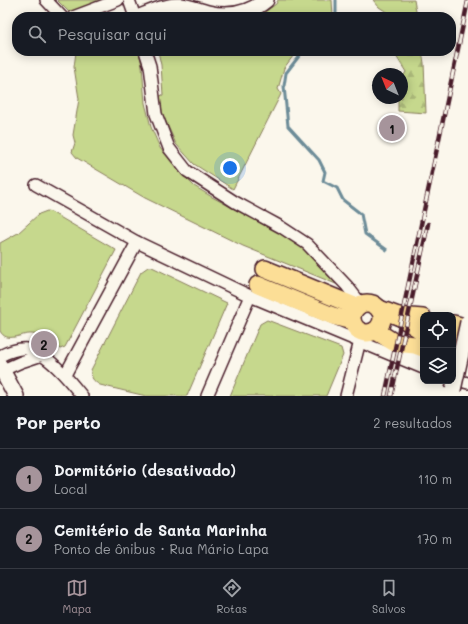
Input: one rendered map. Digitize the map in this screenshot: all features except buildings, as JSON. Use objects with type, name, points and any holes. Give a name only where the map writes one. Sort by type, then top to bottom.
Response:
[{"type":"main road","points":[[244,12],[251,10],[266,0]]},
{"type":"main road","points":[[155,12],[167,8],[182,6],[205,12]]},
{"type":"main road","points":[[265,269],[395,343],[420,347]]},
{"type":"main road","points":[[254,290],[333,316],[361,323],[381,323],[381,314],[379,309],[398,316],[420,329]]},
{"type":"main road","points":[[398,316],[420,318]]},
{"type":"main road","points":[[453,389],[468,322]]},
{"type":"main road","points":[[456,325],[468,328]]},
{"type":"main road","points":[[456,338],[468,340]]},
{"type":"main road","points":[[456,358],[468,360]]},
{"type":"main road","points":[[1,364],[16,396]]},
{"type":"street","points":[[46,0],[57,12]]},
{"type":"street","points":[[86,12],[118,0]]},
{"type":"street","points":[[129,0],[133,12]]},
{"type":"street","points":[[147,56],[156,114],[169,148],[187,171],[235,202],[281,226],[307,244],[347,286],[361,323],[346,396]]},
{"type":"street","points":[[36,185],[137,242],[254,290],[207,396]]},
{"type":"street","points":[[65,375],[137,242]]},
{"type":"street","points":[[361,323],[420,366]]},
{"type":"street","points":[[395,343],[420,357]]},
{"type":"street","points":[[1,364],[21,362],[42,355],[65,375],[82,396]]},
{"type":"street","points":[[456,369],[468,373]]},
{"type":"street","points":[[453,389],[468,383]]},
{"type":"green space","points":[[57,0],[105,0],[76,12],[69,12]]},
{"type":"green space","points":[[278,0],[332,0],[333,12],[265,12],[276,4]]},
{"type":"green space","points":[[373,0],[414,0],[416,12],[386,12],[379,7]]},
{"type":"green space","points":[[75,56],[140,56],[145,103],[151,127],[160,148],[178,170],[194,186],[212,197],[293,240],[325,267],[328,276],[334,279],[336,284],[243,246],[145,198],[77,158],[72,152],[75,143],[73,135],[79,99],[74,67]]},
{"type":"green space","points":[[159,56],[293,56],[284,68],[278,89],[281,94],[233,189],[194,164],[176,144],[162,113],[160,96],[163,95]]},
{"type":"green space","points":[[396,56],[423,56],[426,113],[398,111],[398,104],[408,104],[408,68],[404,68]]},
{"type":"green space","points":[[47,211],[116,250],[65,347],[60,349],[36,334],[6,337],[0,331],[0,243],[18,233],[39,214]]},
{"type":"green space","points":[[148,267],[152,267],[227,303],[187,396],[146,396],[100,385],[94,381],[92,377],[91,370],[141,272]]},
{"type":"green space","points":[[267,320],[341,348],[343,355],[326,396],[230,396],[260,324]]},
{"type":"waterway","points":[[336,0],[336,12]]},
{"type":"waterway","points":[[299,56],[286,73],[284,86],[288,126],[319,160],[325,172],[323,181],[337,188],[343,200],[361,214],[365,234],[387,250]]},
{"type":"railway","points":[[385,396],[468,1]]},
{"type":"railway","points":[[391,396],[428,224]]},
{"type":"place","name":"Dormitório (desativado)","points":[[392,128]]},
{"type":"place","name":"Cemitério de Santa Marinha","points":[[44,344]]}]
